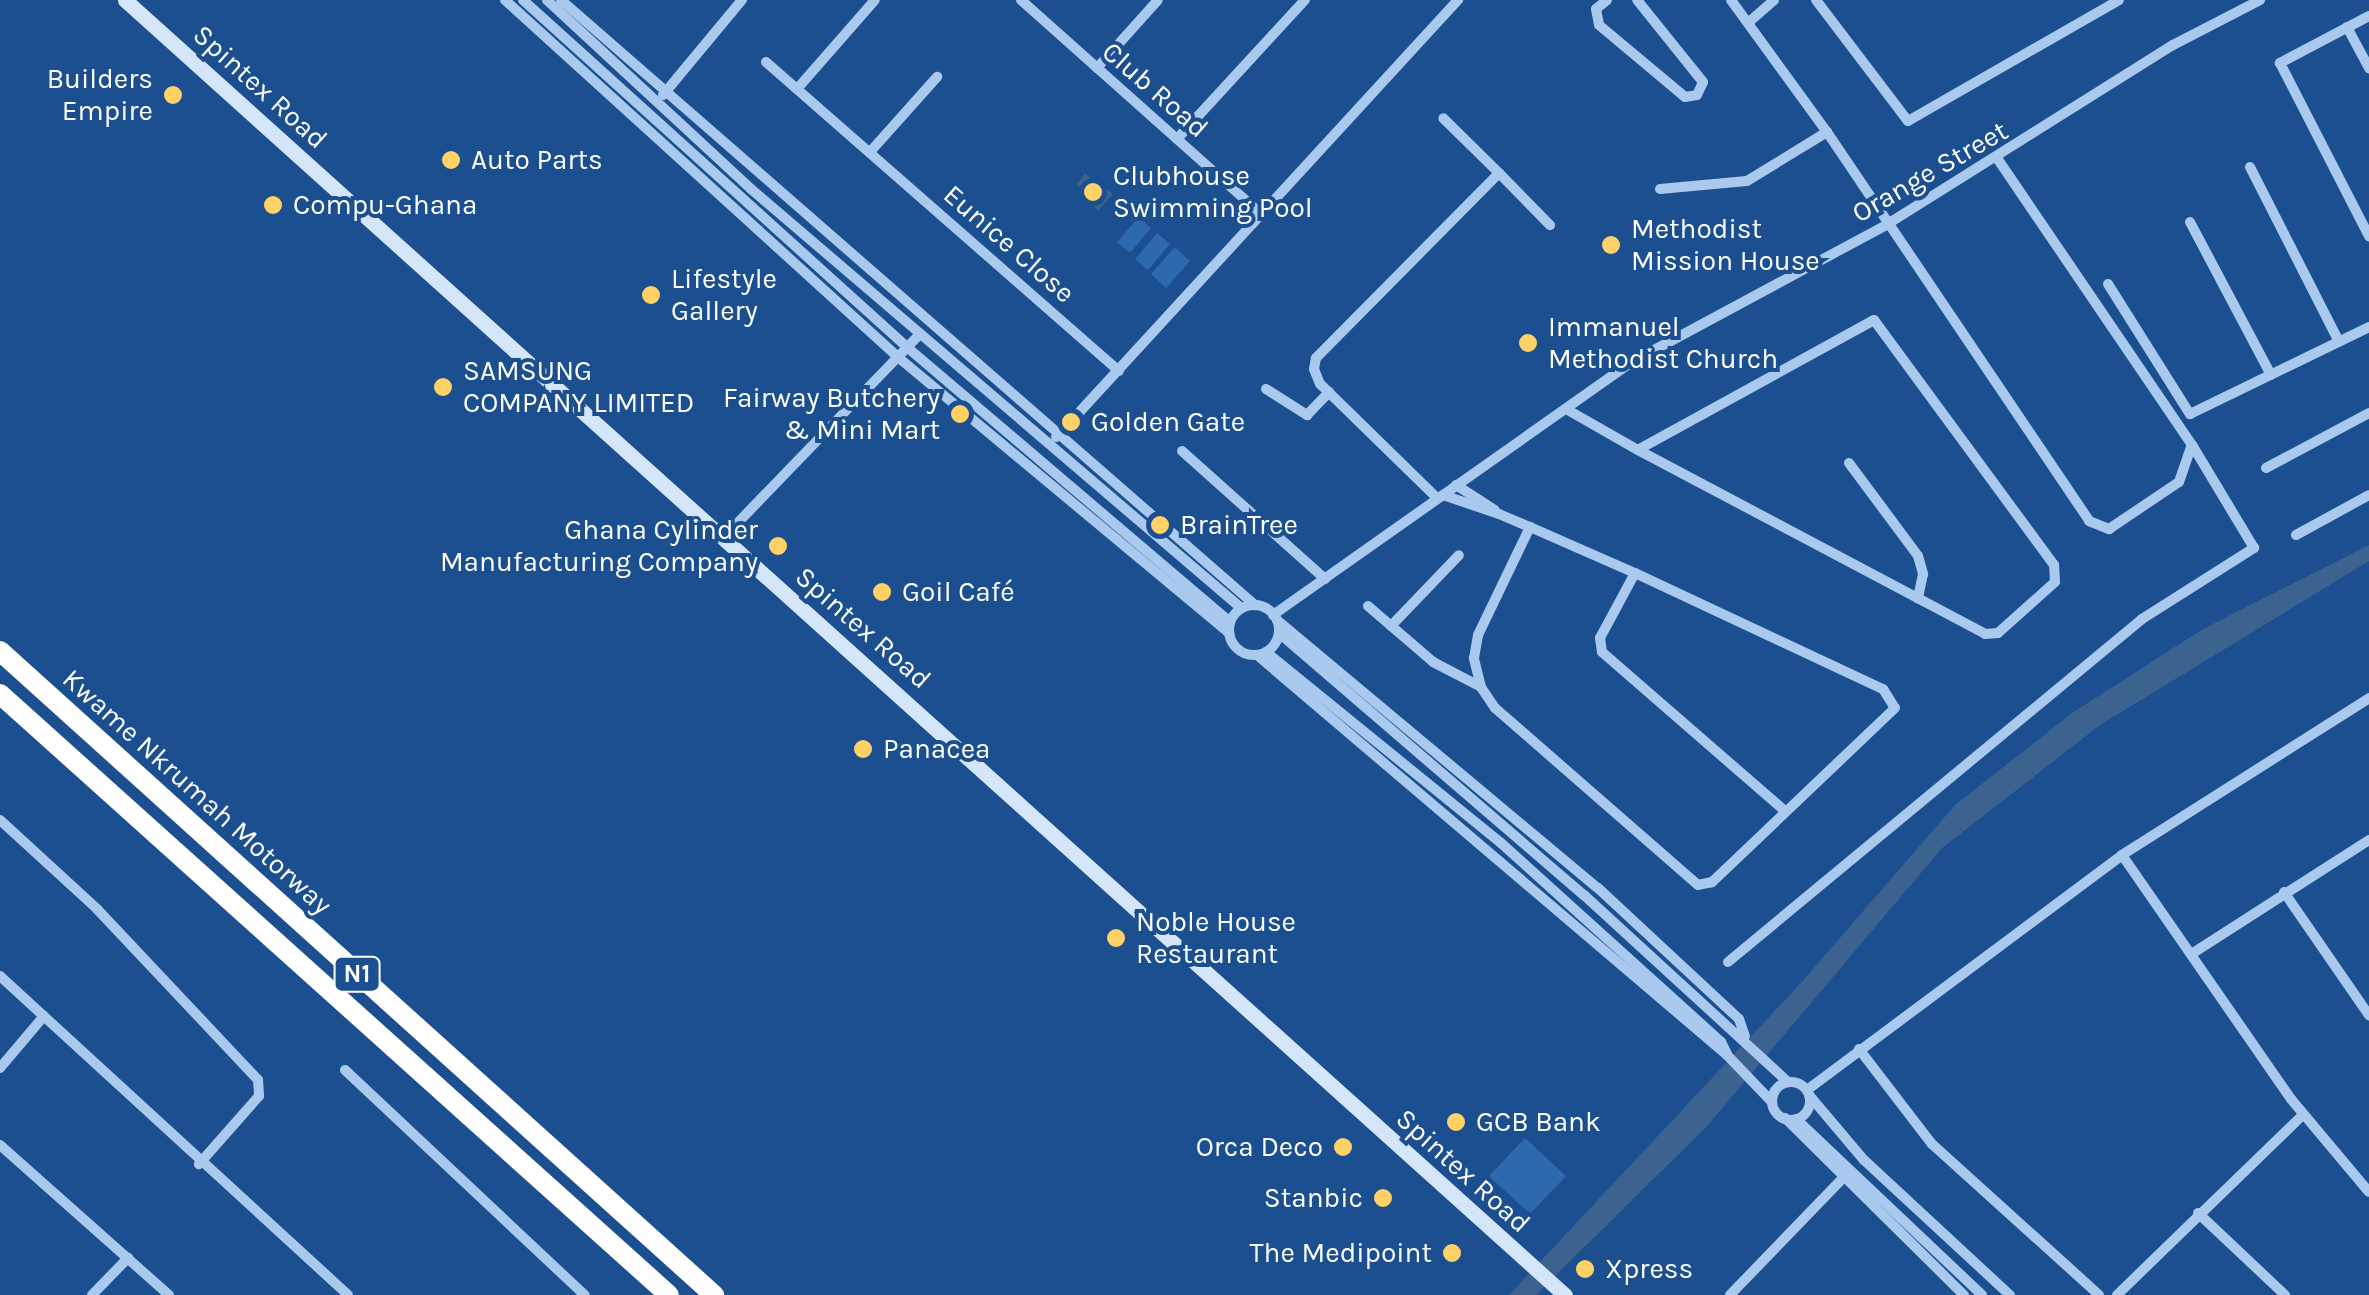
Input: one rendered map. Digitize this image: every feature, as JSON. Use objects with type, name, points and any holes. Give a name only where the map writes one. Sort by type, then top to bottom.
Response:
[{"type":"highway","name":"Kwame Nkrumah Motorway","points":[[0,651],[714,1295]]},
{"type":"highway","name":"N1","points":[[0,694],[669,1295]]},
{"type":"main road","name":"Spintex Road","points":[[126,0],[1559,1290]]},
{"type":"street","points":[[506,0],[904,353],[1230,627],[1236,648],[1262,654],[1727,1056],[1982,1295]]},
{"type":"street","points":[[522,0],[904,353]]},
{"type":"street","points":[[547,0],[919,336],[1242,608]]},
{"type":"street","points":[[561,0],[663,95],[1056,437],[1598,888],[1739,1019],[1745,1036]]},
{"type":"street","points":[[663,95],[742,0]]},
{"type":"street","points":[[797,89],[875,0]]},
{"type":"street","name":"Club Road","points":[[1021,0],[1260,213]]},
{"type":"street","points":[[1097,68],[1158,0]]},
{"type":"street","points":[[1177,139],[1305,0]]},
{"type":"street","points":[[1056,437],[1458,0]]},
{"type":"street","points":[[1607,0],[1596,9],[1599,26],[1684,96],[1697,94],[1703,82],[1637,0]]},
{"type":"street","points":[[1731,0],[1828,132],[1886,224],[2094,526],[2109,529],[2180,482],[2192,445]]},
{"type":"street","points":[[1749,22],[1774,0]]},
{"type":"street","points":[[1816,0],[1901,117],[1916,121],[2119,0]]},
{"type":"street","name":"Orange Street","points":[[1275,618],[1440,496],[1630,364],[1998,160],[2172,44],[2260,0]]},
{"type":"street","points":[[2369,16],[2282,60],[2280,67],[2369,236]]},
{"type":"street","points":[[2347,27],[2369,68]]},
{"type":"street","name":"Eunice Close","points":[[766,62],[1118,370]]},
{"type":"street","points":[[870,152],[938,77]]},
{"type":"street","points":[[1442,118],[1550,225]]},
{"type":"street","points":[[1660,189],[1747,181],[1828,132]]},
{"type":"street","points":[[1728,962],[2142,619],[2254,548],[2192,445],[1998,160]]},
{"type":"street","points":[[2250,166],[2339,342]]},
{"type":"street","points":[[1499,174],[1316,358],[1314,369],[1328,392],[1440,496],[1500,514],[1530,527],[1635,573],[1895,700],[1890,715],[1712,882],[1698,885],[1495,708],[1481,687],[1474,658],[1478,634],[1530,527]]},
{"type":"street","points":[[2190,222],[2271,375]]},
{"type":"street","points":[[2108,284],[2185,412],[2196,414],[2369,326]]},
{"type":"street","points":[[1566,409],[1638,450],[1918,598],[1992,634],[2051,590],[2056,574],[1874,320],[1638,450]]},
{"type":"street","points":[[723,538],[919,336]]},
{"type":"street","points":[[1266,388],[1307,416],[1328,392]]},
{"type":"street","points":[[2266,468],[2369,413]]},
{"type":"street","points":[[1182,451],[1325,580]]},
{"type":"street","points":[[1849,463],[1918,556],[1924,574],[1918,598]]},
{"type":"street","points":[[1456,485],[1500,514]]},
{"type":"street","points":[[2296,535],[2369,495]]},
{"type":"street","points":[[1391,626],[1458,555]]},
{"type":"street","points":[[1635,573],[1600,638],[1602,652],[1786,811]]},
{"type":"street","points":[[1230,627],[1242,608],[1254,605]]},
{"type":"street","points":[[1368,606],[1461,682],[1481,687]]},
{"type":"street","points":[[1275,618],[1278,633],[1745,1036],[1788,1082],[1808,1092],[1864,1160],[2010,1295]]},
{"type":"street","points":[[1262,654],[1278,633]]},
{"type":"street","points":[[1790,1119],[1806,1112],[1808,1092],[1859,1049],[2122,855],[2369,698]]},
{"type":"street","points":[[0,820],[97,909],[258,1080],[258,1096],[199,1164]]},
{"type":"street","points":[[2193,953],[2369,840]]},
{"type":"street","points":[[2122,855],[2303,1115],[2369,1192]]},
{"type":"street","points":[[2284,892],[2369,1015]]},
{"type":"street","points":[[0,976],[199,1164],[348,1295]]},
{"type":"street","points":[[0,1068],[44,1016]]},
{"type":"street","points":[[1859,1049],[1932,1144],[2100,1295]]},
{"type":"street","points":[[344,1070],[586,1295]]},
{"type":"street","points":[[1772,1102],[1788,1082]]},
{"type":"street","points":[[2117,1295],[2198,1212],[2303,1115]]},
{"type":"street","points":[[1790,1119],[1843,1178],[1964,1295]]},
{"type":"street","points":[[0,1145],[169,1295]]},
{"type":"street","points":[[1730,1295],[1843,1178]]},
{"type":"street","points":[[2198,1212],[2285,1295]]},
{"type":"street","points":[[92,1295],[128,1258]]},
{"type":"shaded area","name":"Clubhouse Swimming Pool","points":[[1085,174],[1113,194],[1098,211],[1077,184]]},
{"type":"shaded area","points":[[1139,217],[1151,228],[1130,253],[1117,242]]},
{"type":"shaded area","points":[[1157,233],[1170,244],[1148,270],[1135,259]]},
{"type":"shaded area","points":[[1175,247],[1190,261],[1166,288],[1151,274]]},
{"type":"shaded area","points":[[2369,545],[2369,561],[2100,725],[1942,848],[1707,1126],[1536,1295],[1509,1295],[1800,984],[1955,805],[2072,713],[2203,629]]},
{"type":"shaded area","points":[[1525,1138],[1566,1176],[1530,1214],[1489,1176]]},
{"type":"place","name":"Builders Empire","points":[[173,95]]},
{"type":"place","name":"Auto Parts","points":[[451,160]]},
{"type":"place","name":"Clubhouse Swimming Pool","points":[[1093,192]]},
{"type":"place","name":"Compu-Ghana","points":[[273,205]]},
{"type":"place","name":"Methodist Mission House","points":[[1611,245]]},
{"type":"place","name":"Lifestyle Gallery","points":[[651,295]]},
{"type":"place","name":"Immanuel Methodist Church","points":[[1528,343]]},
{"type":"place","name":"SAMSUNG COMPANY LIMITED","points":[[443,387]]},
{"type":"place","name":"Fairway Butchery & Mini Mart","points":[[960,414]]},
{"type":"place","name":"Golden Gate","points":[[1071,422]]},
{"type":"place","name":"BrainTree","points":[[1160,525]]},
{"type":"place","name":"Ghana Cylinder Manufacturing Company","points":[[778,546]]},
{"type":"place","name":"Goil Café","points":[[882,592]]},
{"type":"place","name":"Panacea","points":[[863,749]]},
{"type":"place","name":"Noble House Restaurant","points":[[1116,938]]},
{"type":"place","name":"GCB Bank","points":[[1456,1122]]},
{"type":"place","name":"Orca Deco","points":[[1343,1147]]},
{"type":"place","name":"Stanbic","points":[[1383,1198]]},
{"type":"place","name":"The Medipoint","points":[[1452,1253]]},
{"type":"place","name":"Xpress","points":[[1585,1269]]}]
